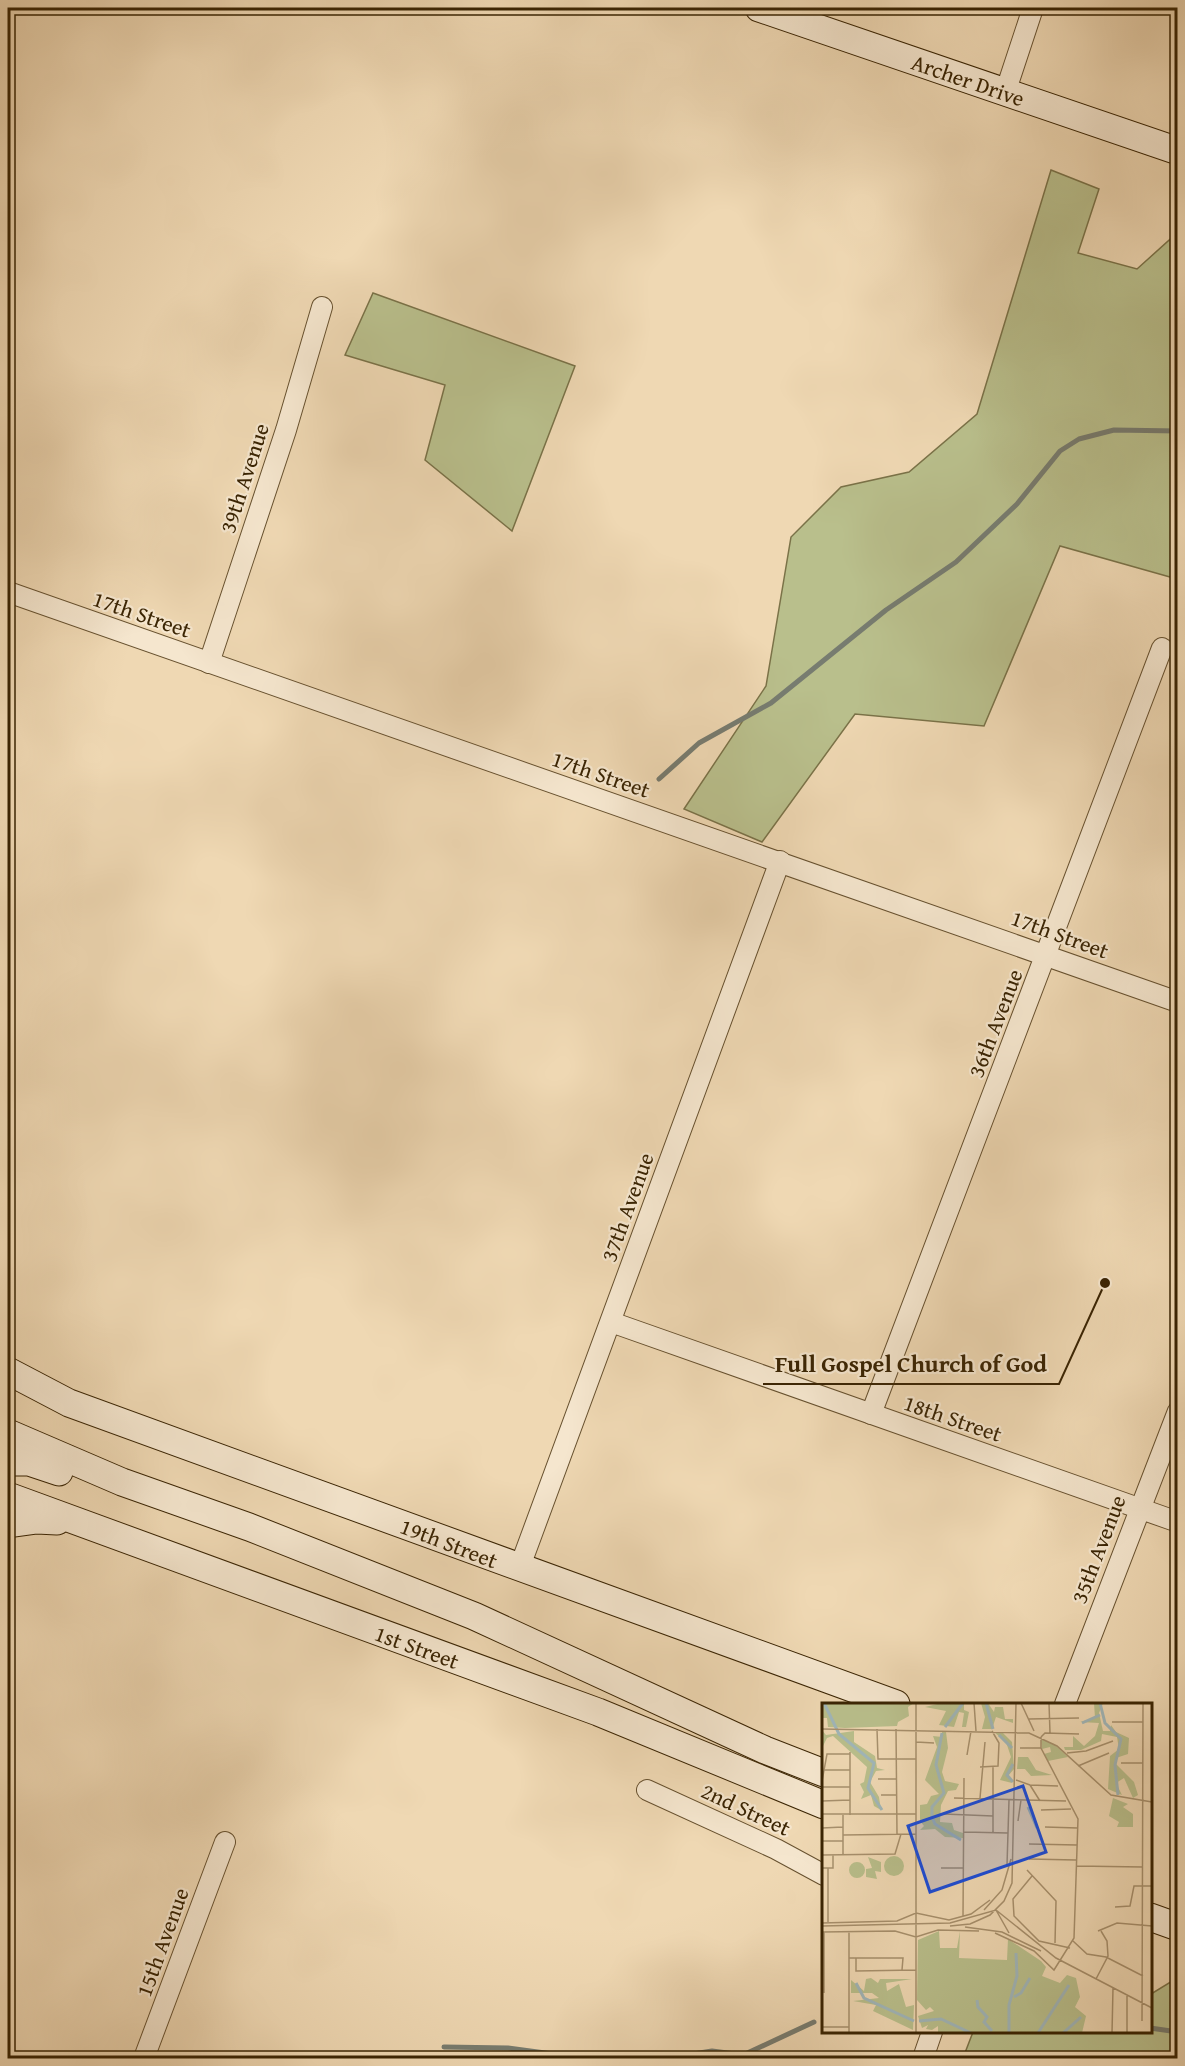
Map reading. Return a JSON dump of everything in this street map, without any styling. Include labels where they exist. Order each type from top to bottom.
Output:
[{"type":"main road","name":"Archer Drive","points":[[759,8],[1178,151]]},
{"type":"main road","name":"19th Street","points":[[8,1371],[69,1403],[519,1569],[893,1703]]},
{"type":"main road","points":[[8,1432],[122,1482],[342,1563],[474,1616],[765,1750],[822,1772]]},
{"type":"main road","points":[[8,1462],[28,1462],[178,1518],[342,1563]]},
{"type":"main road","name":"1st Street","points":[[8,1496],[598,1712],[822,1804]]},
{"type":"main road","points":[[8,1524],[37,1520],[77,1522]]},
{"type":"main road","points":[[1152,1918],[1178,1927]]},
{"type":"street","points":[[1005,93],[1033,8]]},
{"type":"street","name":"39th Avenue","points":[[209,663],[286,430],[322,307]]},
{"type":"street","name":"17th Street","points":[[8,592],[1047,954],[1178,1002]]},
{"type":"street","name":"36th Avenue","points":[[871,1414],[1162,648]]},
{"type":"street","name":"37th Avenue","points":[[519,1569],[780,861]]},
{"type":"street","name":"18th Street","points":[[611,1322],[1178,1522]]},
{"type":"street","name":"35th Avenue","points":[[1065,1703],[1178,1411]]},
{"type":"street","name":"2nd Street","points":[[647,1790],[766,1844],[822,1874]]},
{"type":"street","name":"15th Avenue","points":[[144,2058],[225,1842]]},
{"type":"street","points":[[923,2058],[931,2033]]},
{"type":"green space","points":[[1051,170],[1099,189],[1078,253],[1137,269],[1177,233],[1177,579],[1060,546],[984,726],[855,714],[762,842],[684,809],[766,686],[791,537],[841,487],[909,472],[977,414]]},
{"type":"green space","points":[[373,293],[575,366],[512,531],[425,460],[445,385],[345,355]]},
{"type":"green space","points":[[1177,1978],[1177,2058],[963,2058],[973,2033],[1152,2033],[1152,1993]]},
{"type":"waterway","points":[[659,779],[699,743],[771,703],[886,610],[956,562],[1017,504],[1060,451],[1079,439],[1114,430],[1178,431]]},
{"type":"waterway","points":[[668,2058],[712,2051],[743,2055],[814,2022]]},
{"type":"waterway","points":[[1152,2028],[1178,2032]]},
{"type":"waterway","points":[[444,2047],[508,2048],[582,2058]]},
{"type":"waterway","points":[[619,2058],[637,2058]]},
{"type":"place","name":"Full Gospel Church of God","points":[[1105,1283]]}]
